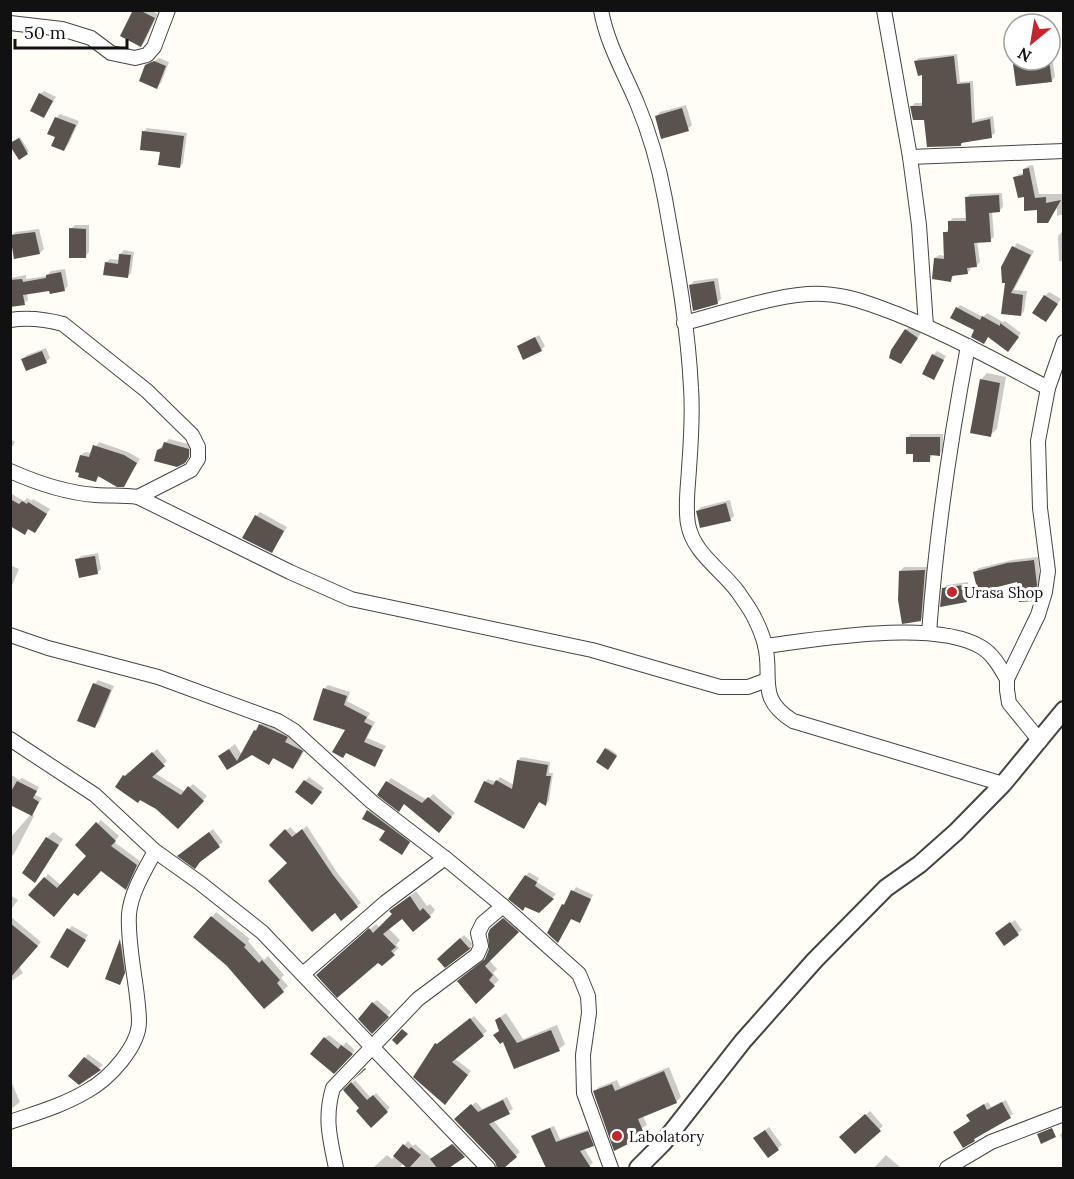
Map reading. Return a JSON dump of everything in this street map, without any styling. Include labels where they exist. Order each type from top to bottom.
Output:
[{"type":"street","points":[[10,24],[62,29],[91,38],[111,53],[135,58],[147,55],[154,47],[168,10]]},
{"type":"street","points":[[601,10],[605,32],[637,102],[653,145],[665,198],[684,323],[691,388],[692,435],[687,497],[688,525],[696,544],[711,564],[738,592],[756,620],[765,646],[767,680],[774,705],[780,713],[793,721],[1003,784]]},
{"type":"street","points":[[884,10],[910,157],[919,225],[926,326]]},
{"type":"street","points":[[910,157],[1064,151]]},
{"type":"street","points":[[684,323],[784,297],[822,294],[858,299],[926,326],[1048,388]]},
{"type":"street","points":[[10,320],[46,319],[63,324],[147,391],[192,435],[198,447],[198,459],[191,470],[138,497]]},
{"type":"street","points":[[1040,741],[1010,703],[1006,690],[1007,679],[1038,615],[1045,592],[1048,571],[1040,508],[1038,441],[1048,388],[1064,342]]},
{"type":"street","points":[[929,633],[935,559],[968,346]]},
{"type":"street","points":[[10,471],[41,484],[67,491],[138,497],[290,572],[351,599],[592,650],[720,687],[748,687],[767,680]]},
{"type":"street","points":[[765,646],[862,634],[929,633],[963,638],[983,648],[996,661],[1007,679]]},
{"type":"street","points":[[10,635],[48,648],[158,677],[278,721],[293,730],[372,801],[446,858],[503,906],[579,974],[588,996],[589,1013],[584,1055],[584,1093],[611,1168]]},
{"type":"street","points":[[638,1168],[663,1143],[743,1041],[815,960],[886,888],[920,864],[956,832],[1003,784],[1064,710]]},
{"type":"street","points":[[10,739],[95,795],[155,851],[262,932],[488,1168]]},
{"type":"street","points":[[10,1122],[88,1091],[106,1077],[130,1050],[137,1036],[140,1022],[129,933],[129,914],[137,886],[155,851]]},
{"type":"street","points":[[303,974],[386,902],[446,858]]},
{"type":"street","points":[[336,1168],[327,1124],[328,1105],[333,1088],[418,999],[477,955],[481,946],[478,933],[483,923],[503,906]]},
{"type":"street","points":[[947,1168],[991,1142],[1064,1114]]},
{"type":"building","points":[[133,10],[139,10],[155,18],[141,47],[120,36]]},
{"type":"building","points":[[954,56],[957,84],[970,83],[972,123],[990,119],[992,138],[961,143],[961,146],[927,147],[924,120],[913,120],[910,106],[922,106],[922,75],[918,76],[914,61]]},
{"type":"building","points":[[154,61],[166,66],[157,89],[139,81],[145,65]]},
{"type":"building","points":[[1014,72],[1051,72],[1052,82],[1016,86]]},
{"type":"building","points":[[39,93],[53,101],[44,118],[30,111]]},
{"type":"building","points":[[682,108],[689,131],[661,139],[655,116]]},
{"type":"building","points":[[55,117],[76,125],[64,151],[51,146],[55,137],[47,134]]},
{"type":"building","points":[[142,131],[184,136],[180,168],[158,165],[160,152],[140,150]]},
{"type":"building","points":[[19,138],[28,154],[19,160],[10,143]]},
{"type":"building","points":[[1029,168],[1035,198],[1046,197],[1046,203],[1061,200],[1048,223],[1037,223],[1037,210],[1024,211],[1024,197],[1018,198],[1013,177],[1023,175],[1023,169]]},
{"type":"building","points":[[999,195],[1000,212],[989,213],[991,242],[974,243],[977,267],[967,268],[968,274],[952,276],[951,282],[932,279],[934,258],[944,259],[943,232],[948,232],[948,221],[966,221],[965,197]]},
{"type":"building","points":[[69,228],[86,229],[86,258],[69,258]]},
{"type":"building","points":[[35,232],[40,254],[14,259],[10,235]]},
{"type":"building","points":[[1012,246],[1031,255],[1011,293],[1023,295],[1021,316],[1001,314],[1005,283],[1002,283],[1001,267]]},
{"type":"building","points":[[119,254],[131,255],[128,278],[103,275],[105,262],[118,264]]},
{"type":"building","points":[[61,272],[65,291],[23,295],[25,305],[10,307],[10,280],[22,279],[23,282],[46,278],[46,275]]},
{"type":"building","points":[[714,281],[718,304],[693,311],[689,285]]},
{"type":"building","points":[[1044,295],[1058,304],[1046,322],[1032,313]]},
{"type":"building","points":[[956,307],[980,320],[982,316],[1000,326],[1000,323],[1019,337],[1008,352],[988,337],[984,344],[971,337],[974,330],[950,318]]},
{"type":"building","points":[[905,329],[918,338],[901,364],[889,358],[891,350]]},
{"type":"building","points":[[535,337],[542,351],[523,360],[517,346]]},
{"type":"building","points":[[42,351],[47,363],[26,371],[21,359]]},
{"type":"building","points":[[932,354],[944,360],[934,380],[922,374]]},
{"type":"building","points":[[980,379],[1000,383],[991,437],[970,433]]},
{"type":"building","points":[[906,437],[940,437],[940,456],[930,455],[930,462],[913,462],[913,454],[906,454]]},
{"type":"building","points":[[164,442],[189,449],[189,457],[185,463],[177,467],[154,461],[157,450],[162,448]]},
{"type":"building","points":[[93,445],[124,455],[137,463],[124,487],[117,487],[98,476],[96,482],[78,477],[79,473],[75,472],[80,455],[89,457]]},
{"type":"building","points":[[10,499],[19,504],[22,501],[27,504],[28,502],[47,514],[35,533],[28,529],[25,535],[10,526]]},
{"type":"building","points":[[726,503],[731,521],[700,528],[696,511]]},
{"type":"building","points":[[255,515],[284,531],[272,553],[242,538]]},
{"type":"building","points":[[95,556],[98,574],[79,578],[75,559]]},
{"type":"building","points":[[1034,560],[1037,585],[1033,601],[1019,602],[1017,582],[978,592],[973,572],[1007,563]]},
{"type":"building","points":[[925,570],[921,621],[902,624],[898,600],[899,571]]},
{"type":"building","points":[[964,585],[967,602],[940,607],[942,588]]},
{"type":"building","points":[[93,683],[111,690],[95,728],[77,721]]},
{"type":"building","points":[[323,688],[347,696],[344,705],[367,717],[364,722],[372,726],[364,742],[383,750],[375,767],[346,753],[343,758],[332,752],[345,730],[313,720]]},
{"type":"building","points":[[259,724],[288,737],[285,742],[303,751],[293,769],[273,758],[269,765],[252,755],[227,770],[218,756],[229,749],[237,761]]},
{"type":"building","points":[[605,748],[617,756],[608,770],[596,762]]},
{"type":"building","points":[[152,752],[165,766],[152,777],[181,795],[188,786],[204,801],[178,829],[156,809],[140,800],[138,803],[115,787],[123,775],[125,776]]},
{"type":"building","points":[[517,760],[548,765],[546,776],[551,776],[546,806],[539,802],[524,829],[474,802],[484,781],[493,785],[496,780],[512,789]]},
{"type":"building","points":[[304,780],[322,792],[312,805],[295,792]]},
{"type":"building","points":[[17,781],[37,791],[33,798],[39,802],[32,816],[10,805],[10,793]]},
{"type":"building","points":[[386,781],[422,803],[428,797],[452,817],[439,833],[404,804],[399,812],[377,795]]},
{"type":"building","points":[[367,810],[410,842],[402,855],[379,840],[385,831],[362,819]]},
{"type":"building","points":[[96,822],[116,841],[111,846],[137,865],[126,890],[101,871],[78,896],[74,893],[54,917],[28,895],[44,877],[57,888],[86,856],[75,845]]},
{"type":"building","points":[[285,829],[292,837],[302,829],[358,907],[341,921],[335,913],[312,932],[268,881],[287,863],[269,845]]},
{"type":"building","points":[[209,832],[220,847],[200,862],[195,869],[177,856]]},
{"type":"building","points":[[46,837],[59,845],[35,883],[22,873]]},
{"type":"building","points":[[525,875],[537,882],[535,886],[554,899],[539,913],[525,907],[523,911],[508,899]]},
{"type":"building","points":[[571,890],[591,899],[580,923],[571,919],[558,943],[547,933]]},
{"type":"building","points":[[410,896],[420,911],[423,908],[431,917],[413,932],[402,919],[383,934],[396,947],[391,951],[395,955],[382,966],[378,963],[337,998],[316,975],[369,928],[373,933],[392,914],[389,911]]},
{"type":"building","points":[[211,916],[246,945],[244,947],[259,963],[262,960],[280,980],[277,983],[284,992],[264,1009],[227,966],[193,937]]},
{"type":"building","points":[[503,918],[519,932],[485,966],[493,975],[489,980],[495,986],[476,1004],[457,981],[485,959],[489,949],[490,929]]},
{"type":"building","points":[[1010,922],[1019,935],[1004,946],[995,933]]},
{"type":"building","points":[[10,923],[38,946],[10,978]]},
{"type":"building","points":[[67,928],[86,940],[68,968],[50,957]]},
{"type":"building","points":[[460,938],[469,948],[471,947],[470,949],[445,968],[437,959]]},
{"type":"building","points":[[120,939],[125,973],[120,985],[105,979]]},
{"type":"building","points":[[372,1002],[389,1017],[372,1034],[358,1019]]},
{"type":"building","points":[[500,1017],[517,1043],[551,1030],[560,1051],[514,1069],[503,1042],[500,1044],[493,1035],[499,1031],[495,1020]]},
{"type":"building","points":[[470,1018],[484,1036],[452,1062],[468,1075],[445,1105],[413,1077],[435,1043],[437,1044]]},
{"type":"building","points":[[402,1029],[408,1034],[397,1045],[392,1040]]},
{"type":"building","points":[[324,1037],[338,1049],[341,1045],[353,1054],[334,1074],[310,1054]]},
{"type":"building","points":[[84,1057],[101,1070],[79,1085],[68,1076]]},
{"type":"building","points":[[664,1071],[677,1103],[638,1119],[643,1131],[629,1137],[632,1142],[614,1151],[593,1091],[612,1084],[615,1091]]},
{"type":"building","points":[[351,1082],[367,1100],[373,1095],[388,1112],[371,1128],[356,1111],[359,1108],[343,1090]]},
{"type":"building","points":[[503,1100],[510,1114],[489,1124],[517,1157],[504,1168],[497,1168],[495,1162],[454,1119],[471,1104],[478,1112]]},
{"type":"building","points":[[1002,1102],[1011,1118],[974,1139],[975,1141],[963,1148],[953,1132],[970,1121],[966,1115],[984,1104],[987,1110]]},
{"type":"building","points":[[865,1114],[881,1131],[855,1154],[839,1137]]},
{"type":"building","points":[[550,1128],[556,1142],[588,1131],[594,1146],[580,1151],[591,1168],[546,1168],[531,1136]]},
{"type":"building","points":[[1052,1128],[1056,1137],[1041,1144],[1037,1134]]},
{"type":"building","points":[[765,1130],[779,1150],[768,1158],[753,1138]]},
{"type":"building","points":[[403,1144],[421,1155],[409,1168],[393,1156]]},
{"type":"building","points":[[452,1144],[465,1157],[449,1168],[437,1168],[430,1159]]},
{"type":"place","name":"Urasa Shop","points":[[952,592]]},
{"type":"place","name":"Labolatory","points":[[617,1136]]}]
